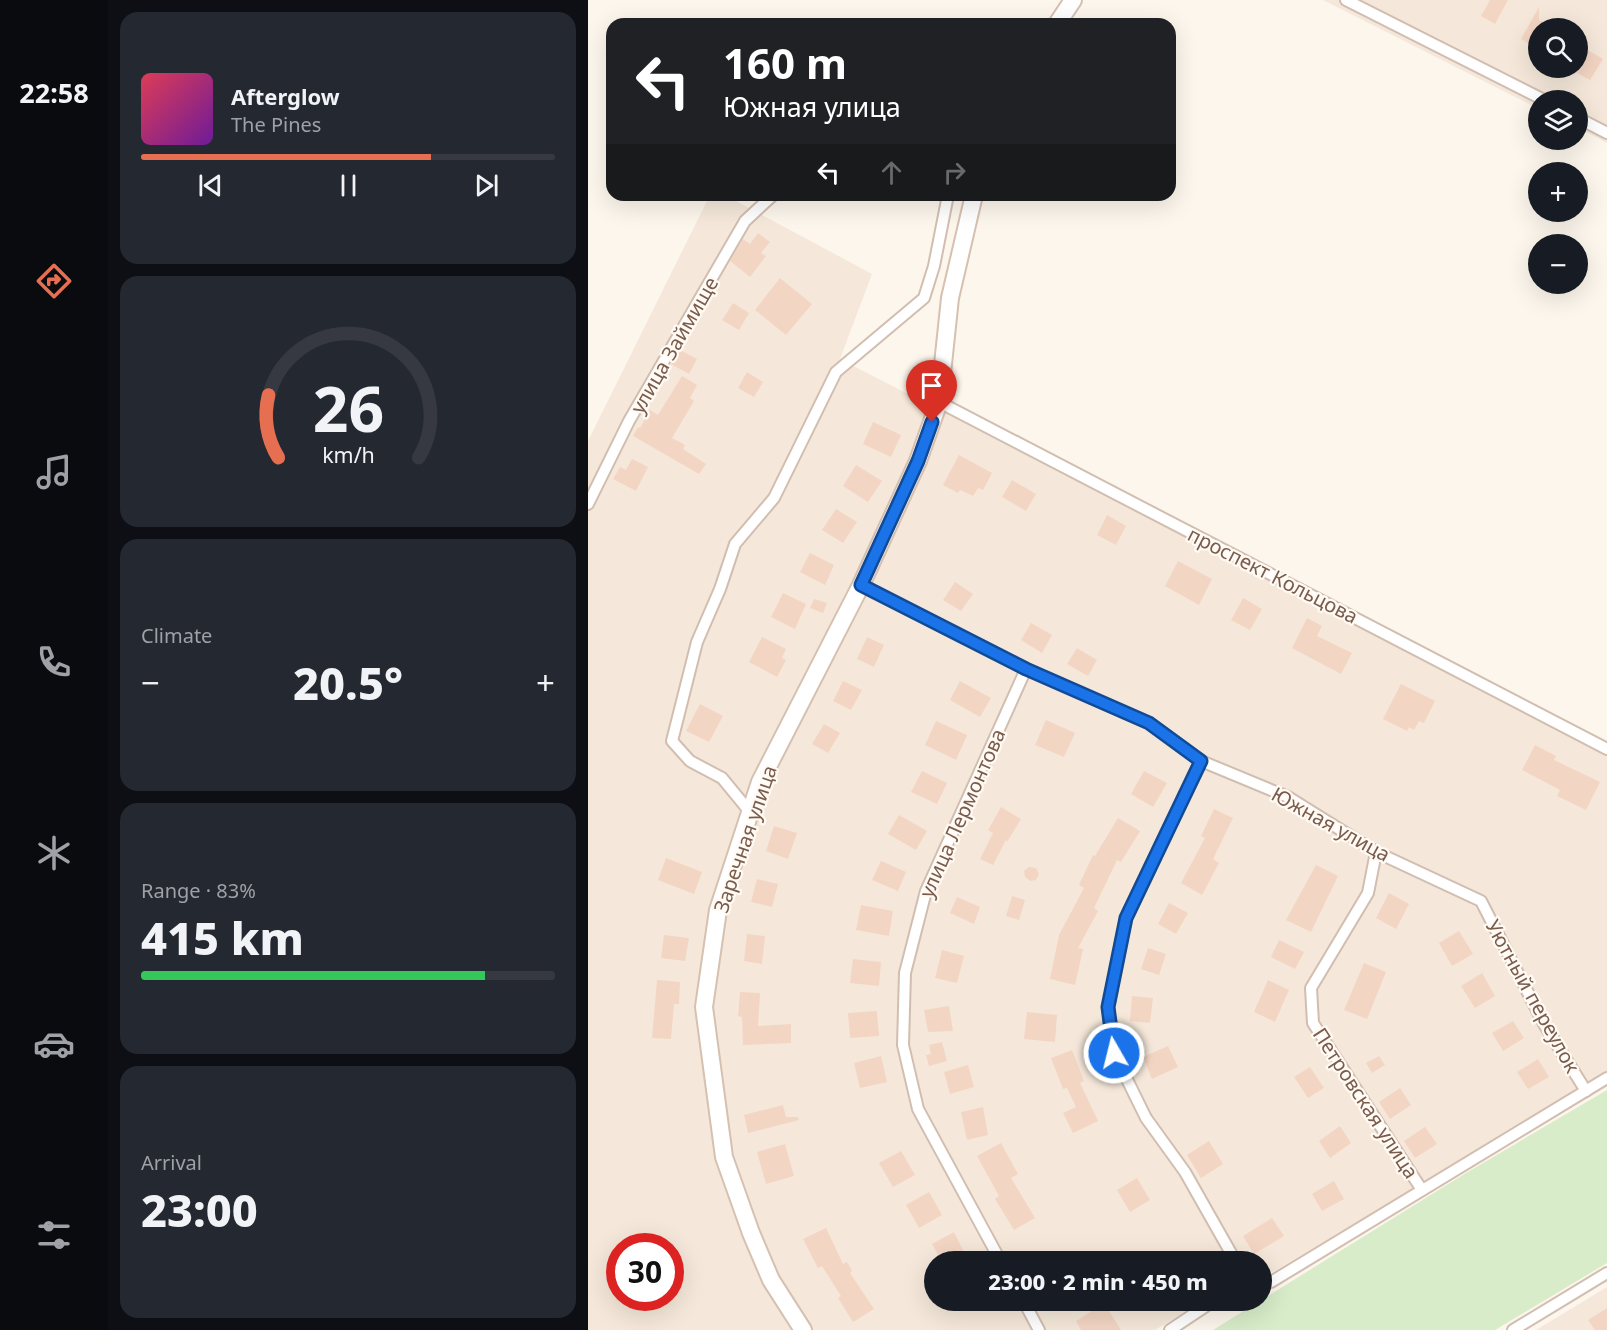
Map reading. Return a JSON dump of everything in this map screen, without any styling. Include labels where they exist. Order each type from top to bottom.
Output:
[{"type":"street","points":[[1061,18],[1072,0]]},
{"type":"street","points":[[1346,0],[1528,92]]},
{"type":"street","points":[[1588,123],[1607,133]]},
{"type":"street","name":"улица Займище","points":[[588,504],[629,421],[745,221],[767,201]]},
{"type":"street","points":[[750,812],[722,778],[690,761],[672,741],[697,642],[720,589],[735,544],[774,498],[836,372],[924,298],[934,266],[947,201]]},
{"type":"street","name":"Заречная улица","points":[[803,1330],[771,1280],[751,1233],[724,1157],[704,1007],[718,910],[760,782],[861,585],[918,461],[939,402],[950,298],[973,201]]},
{"type":"street","name":"проспект Кольцова","points":[[939,402],[1607,749]]},
{"type":"street","name":"Южная улица","points":[[861,585],[1026,669],[1149,723],[1201,761],[1288,796],[1376,852],[1481,901]]},
{"type":"street","name":"улица Лермонтова","points":[[995,1251],[918,1109],[903,1045],[905,973],[926,891],[1026,669]]},
{"type":"street","points":[[1201,761],[1126,918],[1108,1007],[1114,1053],[1146,1118],[1185,1172],[1230,1251]]},
{"type":"street","name":"Петровская улица","points":[[1376,852],[1368,893],[1311,988],[1313,1023],[1422,1190]]},
{"type":"street","name":"Уютный переулок","points":[[1481,901],[1544,1024],[1586,1091]]},
{"type":"street","points":[[1272,1281],[1607,1078]]},
{"type":"street","points":[[1513,1330],[1607,1273]]},
{"type":"street","points":[[1029,1311],[1040,1330]]},
{"type":"street","points":[[1170,1330],[1198,1311]]},
{"type":"shaded area","points":[[1323,0],[1607,0],[1607,143],[1588,133],[1588,90],[1528,90],[1528,103]]},
{"type":"shaded area","points":[[707,201],[736,201],[872,274],[840,359],[1607,754],[1607,1073],[1272,1272],[1272,1251],[924,1251],[924,1311],[1186,1311],[1155,1330],[588,1330],[588,441]]},
{"type":"shaded area","points":[[1607,1287],[1607,1330],[1536,1330]]},
{"type":"green space","points":[[1607,1090],[1607,1263],[1495,1330],[1213,1330],[1244,1311],[1272,1311],[1272,1293],[1466,1173]]},
{"type":"building","points":[[1490,0],[1508,0],[1495,24],[1481,16]]},
{"type":"building","points":[[1539,7],[1539,18],[1533,18]]},
{"type":"building","points":[[1528,27],[1528,43],[1521,39]]},
{"type":"building","points":[[1588,50],[1603,59],[1590,80],[1586,78]]},
{"type":"building","points":[[758,233],[770,242],[761,253],[766,256],[750,277],[730,261],[743,239],[750,244]]},
{"type":"building","points":[[780,278],[812,304],[786,335],[755,310]]},
{"type":"building","points":[[733,303],[749,313],[739,330],[722,320]]},
{"type":"building","points":[[680,350],[697,359],[689,374],[671,364]]},
{"type":"building","points":[[747,372],[763,382],[754,397],[738,388]]},
{"type":"building","points":[[682,376],[697,385],[690,398],[694,401],[672,438],[685,445],[683,449],[706,464],[699,474],[633,436],[650,410],[658,415]]},
{"type":"building","points":[[873,422],[901,435],[891,457],[863,444]]},
{"type":"building","points":[[959,455],[992,473],[983,490],[978,488],[973,496],[960,490],[958,493],[943,485]]},
{"type":"building","points":[[632,459],[648,467],[636,491],[613,479],[620,467],[626,470]]},
{"type":"building","points":[[856,465],[882,481],[868,502],[843,486]]},
{"type":"building","points":[[1012,480],[1036,494],[1026,511],[1002,497]]},
{"type":"building","points":[[836,509],[857,522],[843,543],[822,530]]},
{"type":"building","points":[[1107,515],[1126,526],[1116,545],[1097,535]]},
{"type":"building","points":[[810,553],[834,565],[825,585],[800,572]]},
{"type":"building","points":[[1178,561],[1212,579],[1199,605],[1165,586]]},
{"type":"building","points":[[955,582],[973,594],[961,611],[943,600]]},
{"type":"building","points":[[783,593],[806,604],[795,629],[771,617]]},
{"type":"building","points":[[1243,598],[1262,609],[1250,630],[1231,620]]},
{"type":"building","points":[[814,599],[827,603],[823,613],[810,608]]},
{"type":"building","points":[[1307,618],[1322,626],[1317,636],[1352,653],[1341,674],[1292,648]]},
{"type":"building","points":[[1031,623],[1052,635],[1042,653],[1021,640]]},
{"type":"building","points":[[762,637],[786,649],[782,658],[786,660],[777,677],[749,662]]},
{"type":"building","points":[[867,637],[884,645],[874,667],[857,659]]},
{"type":"building","points":[[1077,648],[1097,660],[1088,676],[1067,664]]},
{"type":"building","points":[[843,681],[862,690],[851,710],[833,701]]},
{"type":"building","points":[[960,681],[991,698],[980,717],[950,700]]},
{"type":"building","points":[[1401,684],[1435,701],[1424,723],[1419,721],[1414,730],[1409,727],[1407,731],[1383,719]]},
{"type":"building","points":[[700,704],[723,716],[709,742],[686,731]]},
{"type":"building","points":[[1046,720],[1075,733],[1064,757],[1035,745]]},
{"type":"building","points":[[936,721],[967,735],[956,760],[925,745]]},
{"type":"building","points":[[824,724],[840,733],[828,753],[812,744]]},
{"type":"building","points":[[1535,745],[1556,756],[1554,760],[1600,782],[1586,810],[1557,796],[1560,790],[1522,770]]},
{"type":"building","points":[[922,771],[947,783],[937,804],[911,792]]},
{"type":"building","points":[[1144,771],[1167,783],[1153,807],[1131,794]]},
{"type":"building","points":[[1001,807],[1021,819],[1007,842],[1006,840],[993,865],[980,859],[993,833],[988,830]]},
{"type":"building","points":[[1214,809],[1233,818],[1213,859],[1219,863],[1202,895],[1181,883],[1205,838],[1201,836]]},
{"type":"building","points":[[899,815],[927,831],[916,850],[888,834]]},
{"type":"building","points":[[1118,818],[1140,831],[1121,862],[1117,860],[1094,908],[1098,911],[1078,948],[1083,949],[1075,985],[1050,979],[1059,935],[1084,888],[1079,885],[1093,855],[1095,856]]},
{"type":"building","points":[[774,826],[797,833],[788,859],[766,851]]},
{"type":"building","points":[[666,858],[702,872],[694,894],[658,880]]},
{"type":"building","points":[[881,861],[906,872],[898,891],[872,880]]},
{"type":"building","points":[[1316,865],[1338,876],[1311,932],[1286,920]]},
{"type":"building","points":[[1029,867],[1036,868],[1039,874],[1036,880],[1030,881],[1025,877],[1024,871]]},
{"type":"building","points":[[757,879],[778,884],[772,907],[751,902]]},
{"type":"building","points":[[1389,893],[1409,904],[1396,929],[1376,918]]},
{"type":"building","points":[[1012,896],[1025,900],[1019,920],[1006,916]]},
{"type":"building","points":[[957,897],[980,907],[974,924],[950,913]]},
{"type":"building","points":[[1169,903],[1188,913],[1176,934],[1158,924]]},
{"type":"building","points":[[861,905],[893,911],[889,936],[856,930]]},
{"type":"building","points":[[1459,931],[1473,954],[1452,966],[1439,943]]},
{"type":"building","points":[[747,934],[765,936],[762,964],[744,961]]},
{"type":"building","points":[[664,935],[689,938],[685,961],[661,958]]},
{"type":"building","points":[[1279,940],[1304,952],[1295,969],[1271,957]]},
{"type":"building","points":[[1148,948],[1166,954],[1159,975],[1141,969]]},
{"type":"building","points":[[942,950],[964,956],[957,983],[935,978]]},
{"type":"building","points":[[853,959],[881,962],[879,986],[850,983]]},
{"type":"building","points":[[1364,963],[1386,972],[1367,1019],[1344,1010]]},
{"type":"building","points":[[1482,973],[1495,996],[1475,1008],[1461,986]]},
{"type":"building","points":[[657,980],[680,982],[679,1004],[674,1004],[671,1039],[652,1038]]},
{"type":"building","points":[[1268,980],[1289,990],[1275,1022],[1254,1012]]},
{"type":"building","points":[[740,992],[760,993],[758,1026],[791,1024],[791,1043],[743,1045],[742,1017],[738,1016]]},
{"type":"building","points":[[1132,996],[1153,998],[1150,1023],[1130,1021]]},
{"type":"building","points":[[949,1006],[953,1031],[928,1032],[924,1010]]},
{"type":"building","points":[[877,1011],[879,1036],[850,1038],[848,1013]]},
{"type":"building","points":[[1027,1012],[1057,1015],[1055,1042],[1024,1039]]},
{"type":"building","points":[[1513,1021],[1524,1038],[1503,1051],[1492,1033]]},
{"type":"building","points":[[942,1042],[947,1061],[929,1066],[926,1055],[931,1054],[929,1045]]},
{"type":"building","points":[[1168,1046],[1178,1067],[1152,1079],[1143,1057]]},
{"type":"building","points":[[1072,1050],[1084,1081],[1080,1083],[1098,1121],[1073,1133],[1063,1113],[1076,1107],[1067,1088],[1063,1089],[1051,1058]]},
{"type":"building","points":[[881,1056],[887,1082],[860,1088],[854,1063]]},
{"type":"building","points":[[1379,1056],[1385,1065],[1372,1073],[1366,1063]]},
{"type":"building","points":[[1538,1059],[1549,1077],[1528,1089],[1517,1072]]},
{"type":"building","points":[[968,1065],[974,1087],[950,1094],[944,1072]]},
{"type":"building","points":[[1310,1067],[1324,1088],[1308,1098],[1294,1077]]},
{"type":"building","points":[[1400,1088],[1411,1105],[1390,1119],[1379,1102]]},
{"type":"building","points":[[783,1105],[786,1117],[798,1117],[799,1120],[748,1133],[744,1115]]},
{"type":"building","points":[[983,1107],[988,1135],[967,1140],[961,1112]]},
{"type":"building","points":[[1340,1126],[1351,1143],[1330,1158],[1319,1141]]},
{"type":"building","points":[[1425,1127],[1437,1144],[1415,1158],[1404,1141]]},
{"type":"building","points":[[1209,1141],[1223,1164],[1201,1178],[1187,1155]]},
{"type":"building","points":[[1001,1143],[1018,1174],[1011,1178],[1035,1218],[1014,1230],[995,1199],[999,1196],[977,1156]]},
{"type":"building","points":[[785,1144],[794,1176],[766,1184],[757,1152]]},
{"type":"building","points":[[901,1151],[915,1175],[893,1187],[879,1163]]},
{"type":"building","points":[[1137,1178],[1150,1200],[1130,1212],[1117,1190]]},
{"type":"building","points":[[1334,1181],[1344,1199],[1322,1211],[1312,1194]]},
{"type":"building","points":[[929,1192],[942,1215],[919,1228],[906,1205]]},
{"type":"building","points":[[1272,1218],[1284,1236],[1259,1251],[1252,1251],[1243,1236]]},
{"type":"building","points":[[826,1228],[843,1264],[847,1262],[852,1271],[850,1273],[874,1309],[853,1322],[838,1298],[841,1296],[822,1266],[818,1268],[803,1239]]},
{"type":"building","points":[[954,1232],[964,1251],[936,1251],[932,1244]]},
{"type":"building","points":[[1607,1308],[1607,1330],[1595,1330],[1588,1320]]},
{"type":"building","points":[[1092,1311],[1109,1311],[1121,1330],[1081,1330],[1076,1321]]},
{"type":"route","points":[[932,422],[918,461],[861,585],[1026,669],[1149,723],[1201,761],[1126,918],[1108,1007],[1114,1053]]}]
